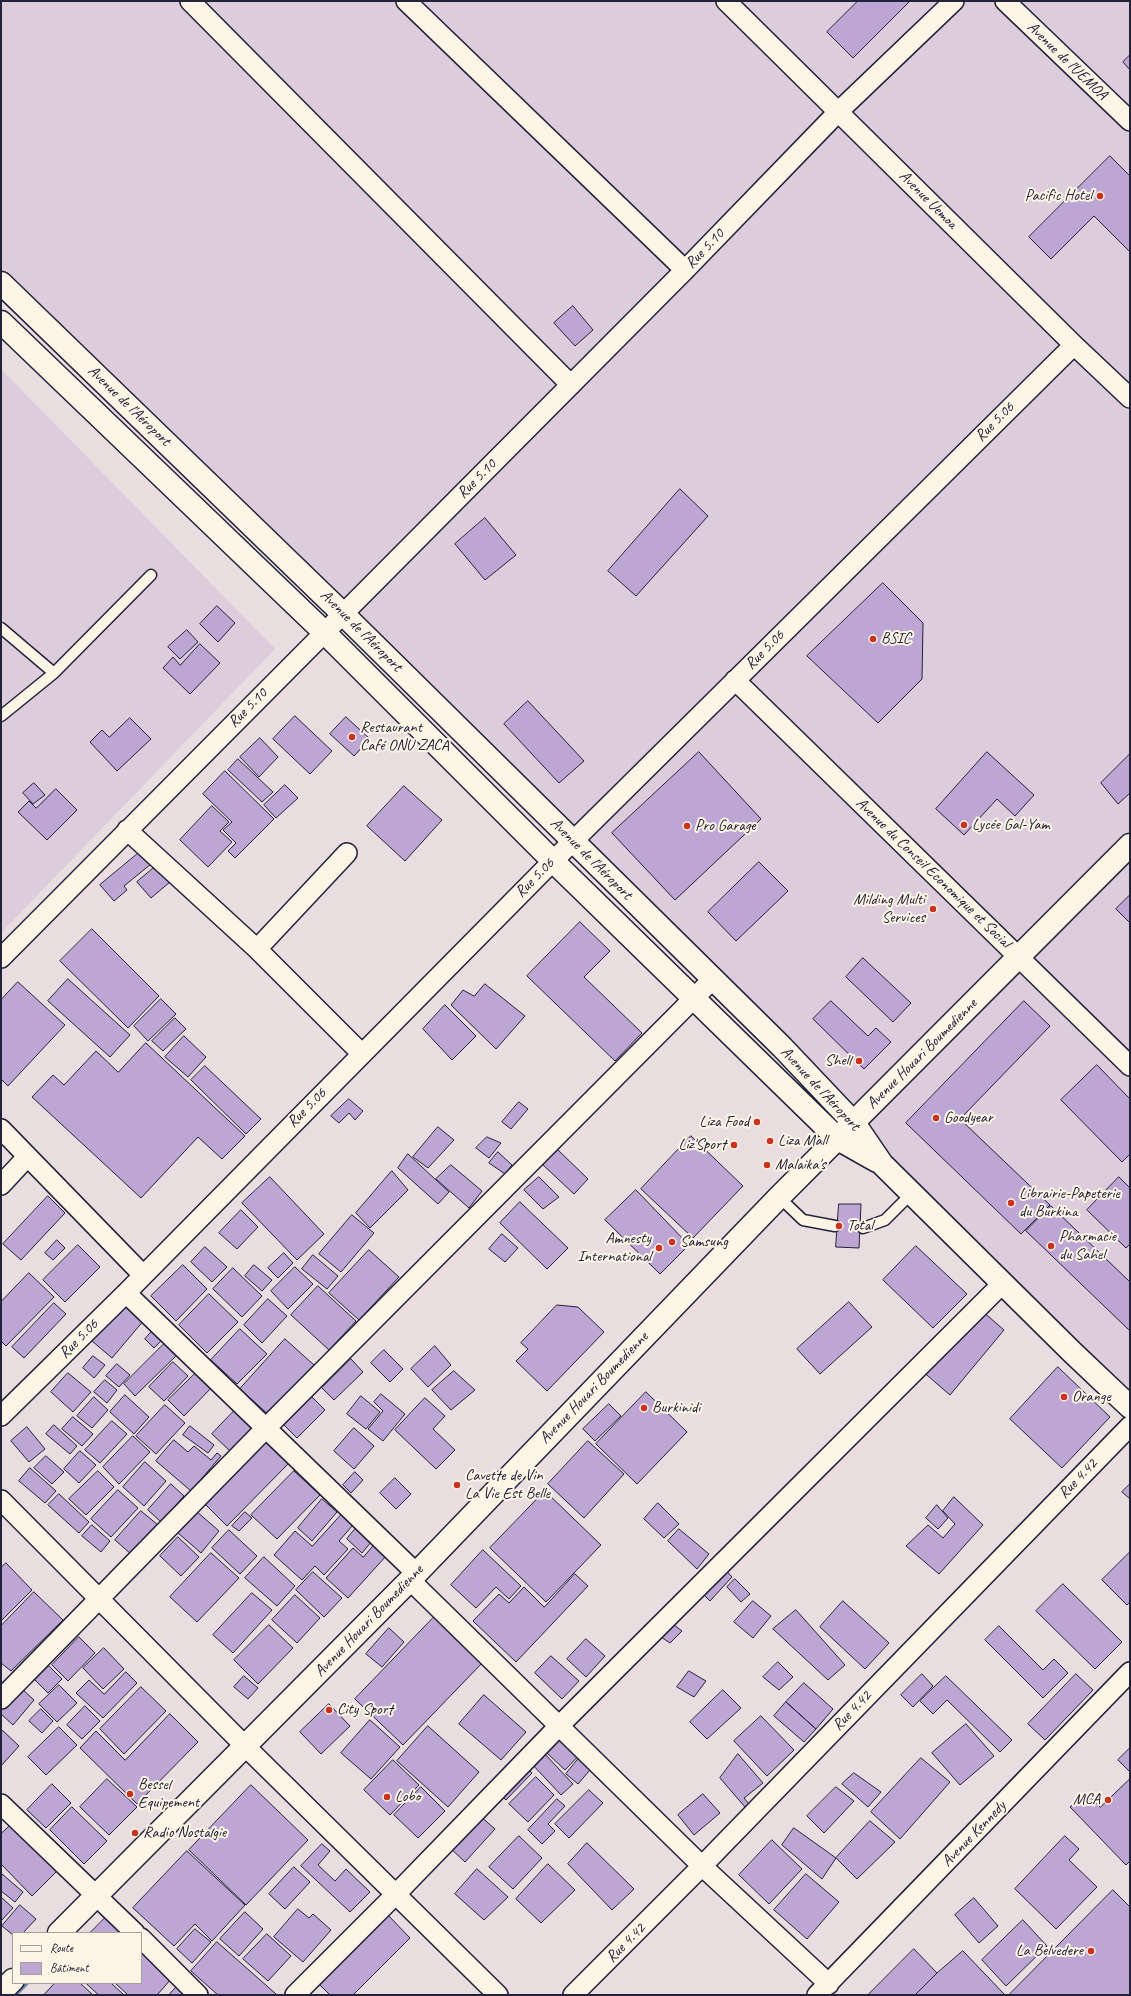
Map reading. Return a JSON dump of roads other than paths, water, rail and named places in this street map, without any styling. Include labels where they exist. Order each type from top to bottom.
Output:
[{"type":"main road","name":"Avenue de l'Aéroport","points":[[1,283],[342,612],[713,980],[854,1122],[882,1164]]},
{"type":"main road","name":"Avenue de l'Aéroport","points":[[1,322],[324,632],[553,861],[838,1139],[882,1164]]},
{"type":"main road","name":"Avenue Houari Boumedienne","points":[[61,1932],[413,1576],[779,1197],[1130,845]]},
{"type":"main road","points":[[882,1164],[1004,1283],[1072,1352],[1130,1407]]},
{"type":"main road","points":[[1,1992],[12,1981]]},
{"type":"street","points":[[190,1],[571,385]]},
{"type":"street","points":[[406,1],[685,270]]},
{"type":"street","name":"Avenue Uemoa","points":[[726,1],[839,111],[1074,345],[1130,398]]},
{"type":"street","name":"Rue 5.10","points":[[1,958],[324,632],[342,612],[685,270],[839,111],[954,1]]},
{"type":"street","name":"Avenue de l'UEMOA","points":[[1005,1],[1130,121]]},
{"type":"street","name":"Rue 5.06","points":[[1,1416],[143,1275],[361,1052],[1074,345]]},
{"type":"street","name":"Avenue du Conseil Economique et Social","points":[[735,680],[1130,1066]]},
{"type":"street","points":[[127,830],[257,949],[361,1052]]},
{"type":"street","points":[[257,949],[347,854]]},
{"type":"street","points":[[1,1698],[266,1428],[693,998],[713,980]]},
{"type":"street","points":[[1,1129],[143,1275]]},
{"type":"street","points":[[1,1185],[27,1157]]},
{"type":"street","points":[[295,1995],[396,1894],[560,1725],[1004,1283]]},
{"type":"street","points":[[126,1292],[266,1428],[823,1989]]},
{"type":"street","name":"Rue 4.42","points":[[573,1995],[702,1866],[1130,1426]]},
{"type":"street","points":[[1,1500],[100,1598],[245,1746],[498,1995]]},
{"type":"street","name":"Avenue Kennedy","points":[[823,1989],[1130,1672]]},
{"type":"street","points":[[1,1804],[135,1932]]},
{"type":"street","points":[[142,1939],[198,1995]]},
{"type":"lane","points":[[1,716],[54,673],[151,575]]},
{"type":"lane","points":[[1,628],[54,673]]},
{"type":"lane","points":[[862,1228],[885,1220],[912,1193]]},
{"type":"lane","points":[[779,1197],[803,1220],[835,1226]]},
{"type":"waterway","points":[[15,1993],[24,1984]]},
{"type":"place","name":"Pacific Hotel","points":[[1100,196]]},
{"type":"place","name":"BSIC","points":[[873,639]]},
{"type":"place","name":"Restaurant Café ONU ZACA","points":[[352,737]]},
{"type":"place","name":"Lycée Gal-Yam","points":[[964,825]]},
{"type":"place","name":"Pro Garage","points":[[687,826]]},
{"type":"place","name":"Milding Multi Services","points":[[933,909]]},
{"type":"place","name":"Shell","points":[[859,1061]]},
{"type":"place","name":"Goodyear","points":[[936,1118]]},
{"type":"place","name":"Liza Food","points":[[757,1122]]},
{"type":"place","name":"Liza Mall","points":[[770,1141]]},
{"type":"place","name":"Liz'Sport","points":[[734,1145]]},
{"type":"place","name":"Malaika's","points":[[767,1165]]},
{"type":"place","name":"Librairie-Papeterie du Burkina","points":[[1011,1203]]},
{"type":"place","name":"Total","points":[[839,1226]]},
{"type":"place","name":"Samsung","points":[[672,1242]]},
{"type":"place","name":"Pharmacie du Sahel","points":[[1051,1246]]},
{"type":"place","name":"Amnesty International","points":[[659,1248]]},
{"type":"place","name":"Orange","points":[[1064,1397]]},
{"type":"place","name":"Burkinidi","points":[[644,1408]]},
{"type":"place","name":"Cavette de Vin La Vie Est Belle","points":[[457,1485]]},
{"type":"place","name":"City Sport","points":[[329,1710]]},
{"type":"place","name":"Bessel Equipement","points":[[130,1794]]},
{"type":"place","name":"Lobo","points":[[387,1797]]},
{"type":"place","name":"MCA","points":[[1108,1800]]},
{"type":"place","name":"Radio Nostalgie","points":[[135,1833]]},
{"type":"place","name":"La Belvedere","points":[[1091,1951]]}]
